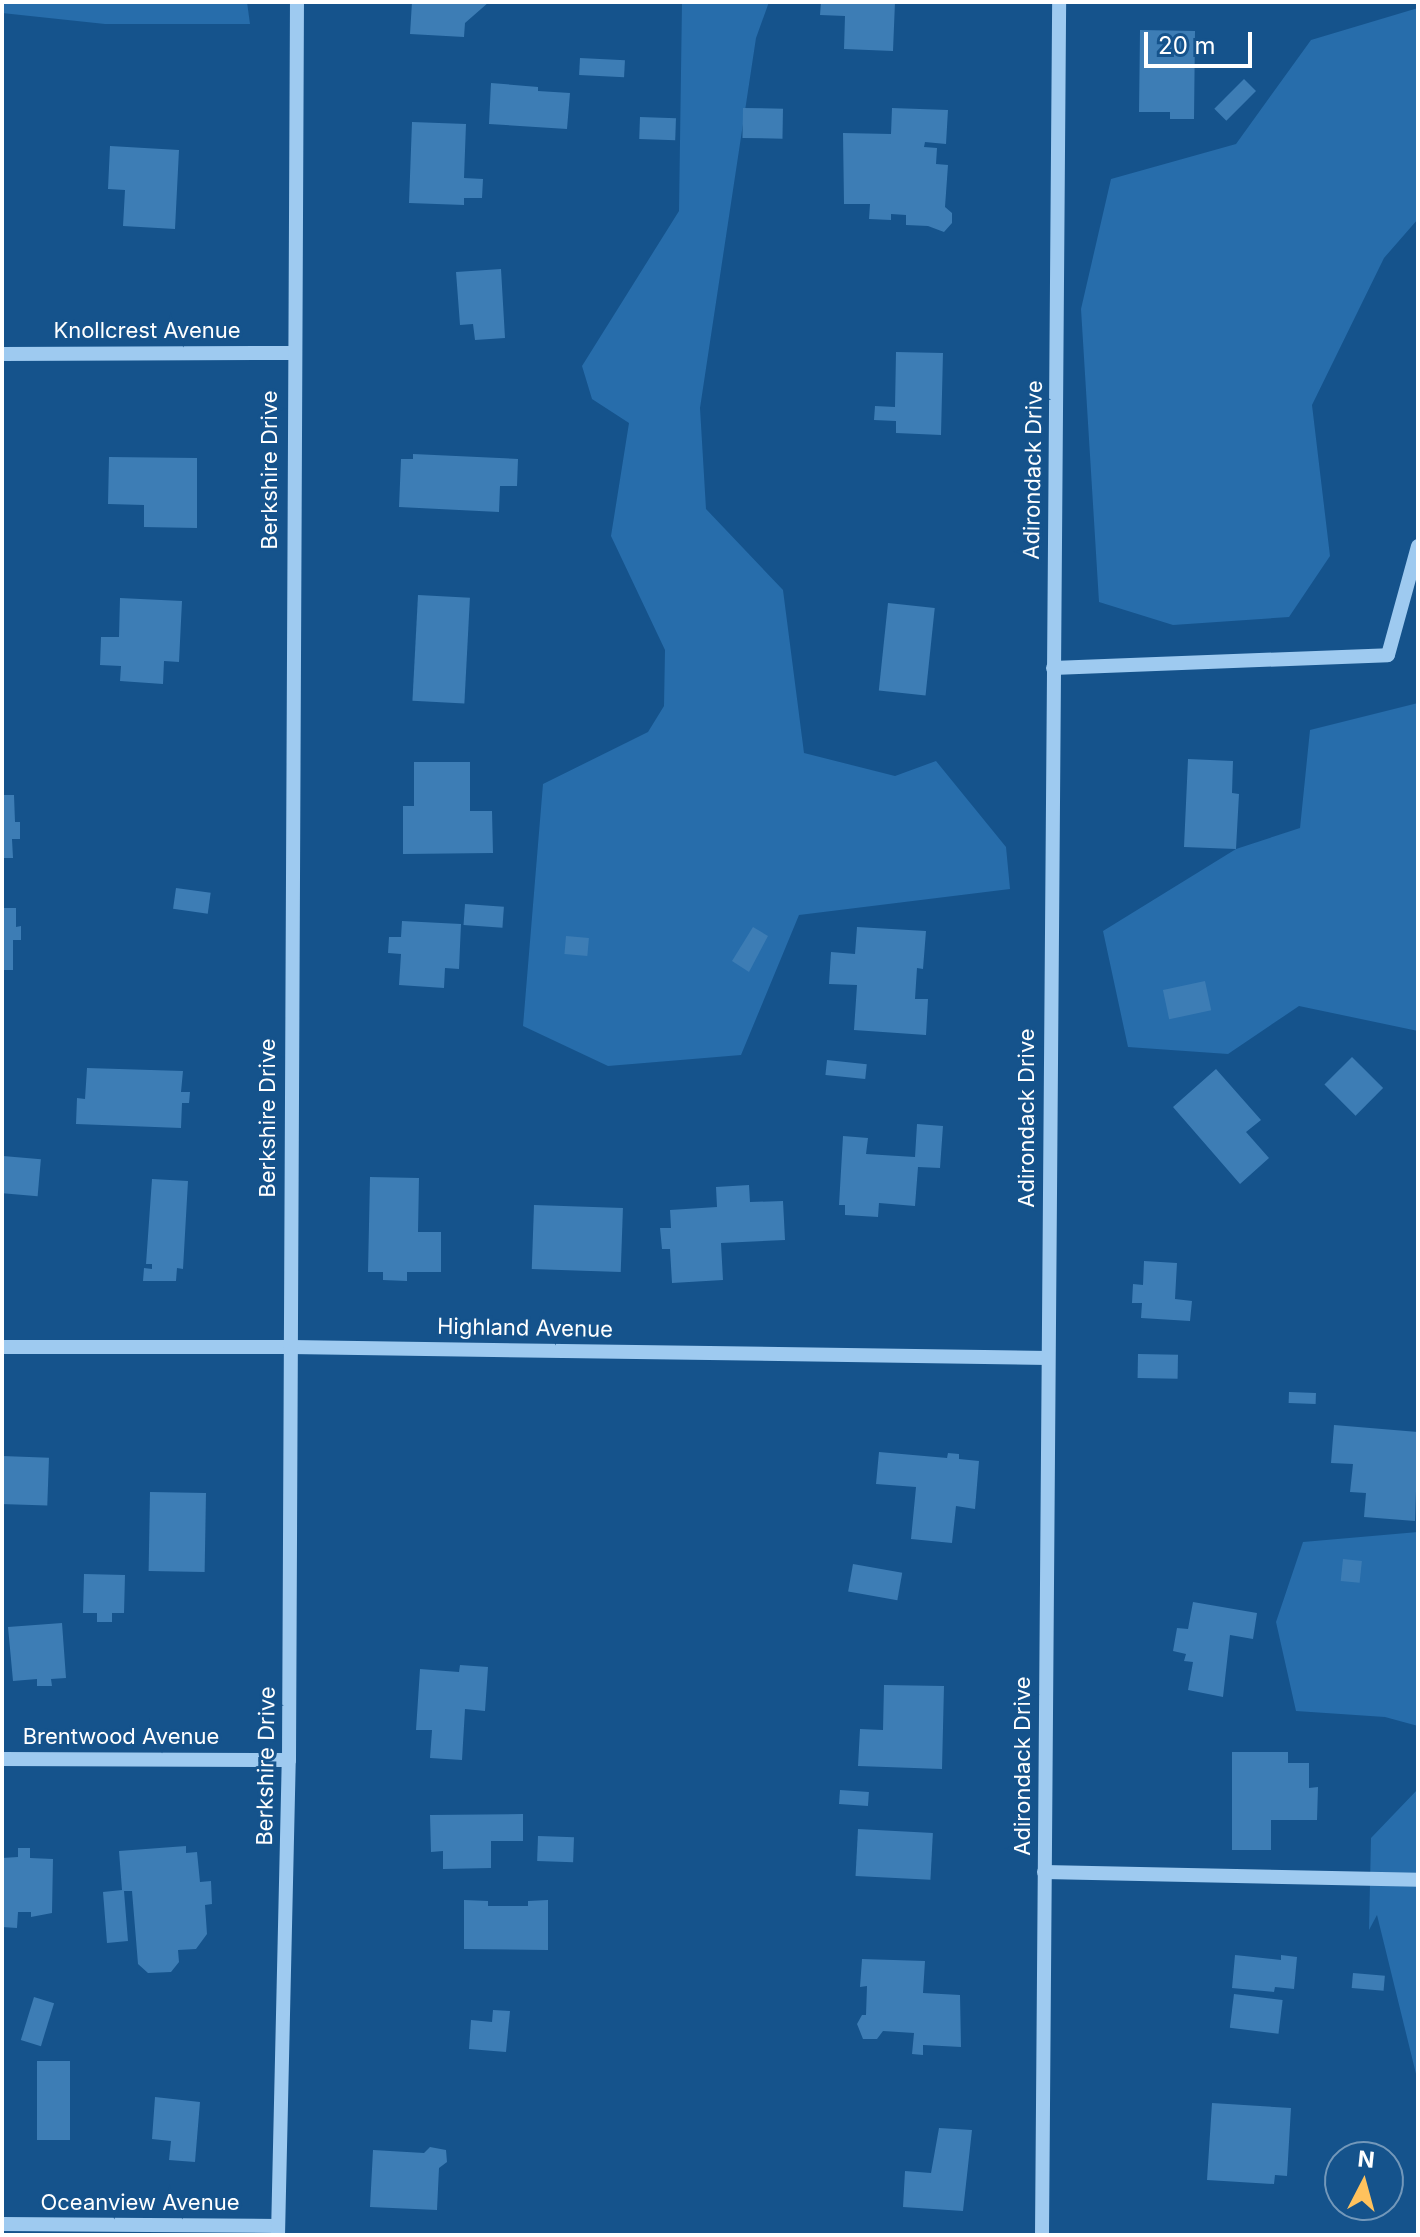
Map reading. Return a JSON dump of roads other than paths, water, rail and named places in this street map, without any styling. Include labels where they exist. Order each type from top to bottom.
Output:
[{"type":"street","name":"Berkshire Drive","points":[[278,2231],[289,1760],[292,353],[297,2]]},
{"type":"street","name":"Adirondack Drive","points":[[1042,2235],[1059,2]]},
{"type":"street","name":"Knollcrest Avenue","points":[[2,354],[292,353]]},
{"type":"street","points":[[1053,668],[1388,655],[1418,546]]},
{"type":"street","name":"Highland Avenue","points":[[2,1347],[290,1347],[1048,1358]]},
{"type":"street","name":"Brentwood Avenue","points":[[2,1759],[289,1760]]},
{"type":"street","points":[[1044,1872],[1418,1880]]},
{"type":"street","name":"Oceanview Avenue","points":[[2,2224],[278,2231]]}]
